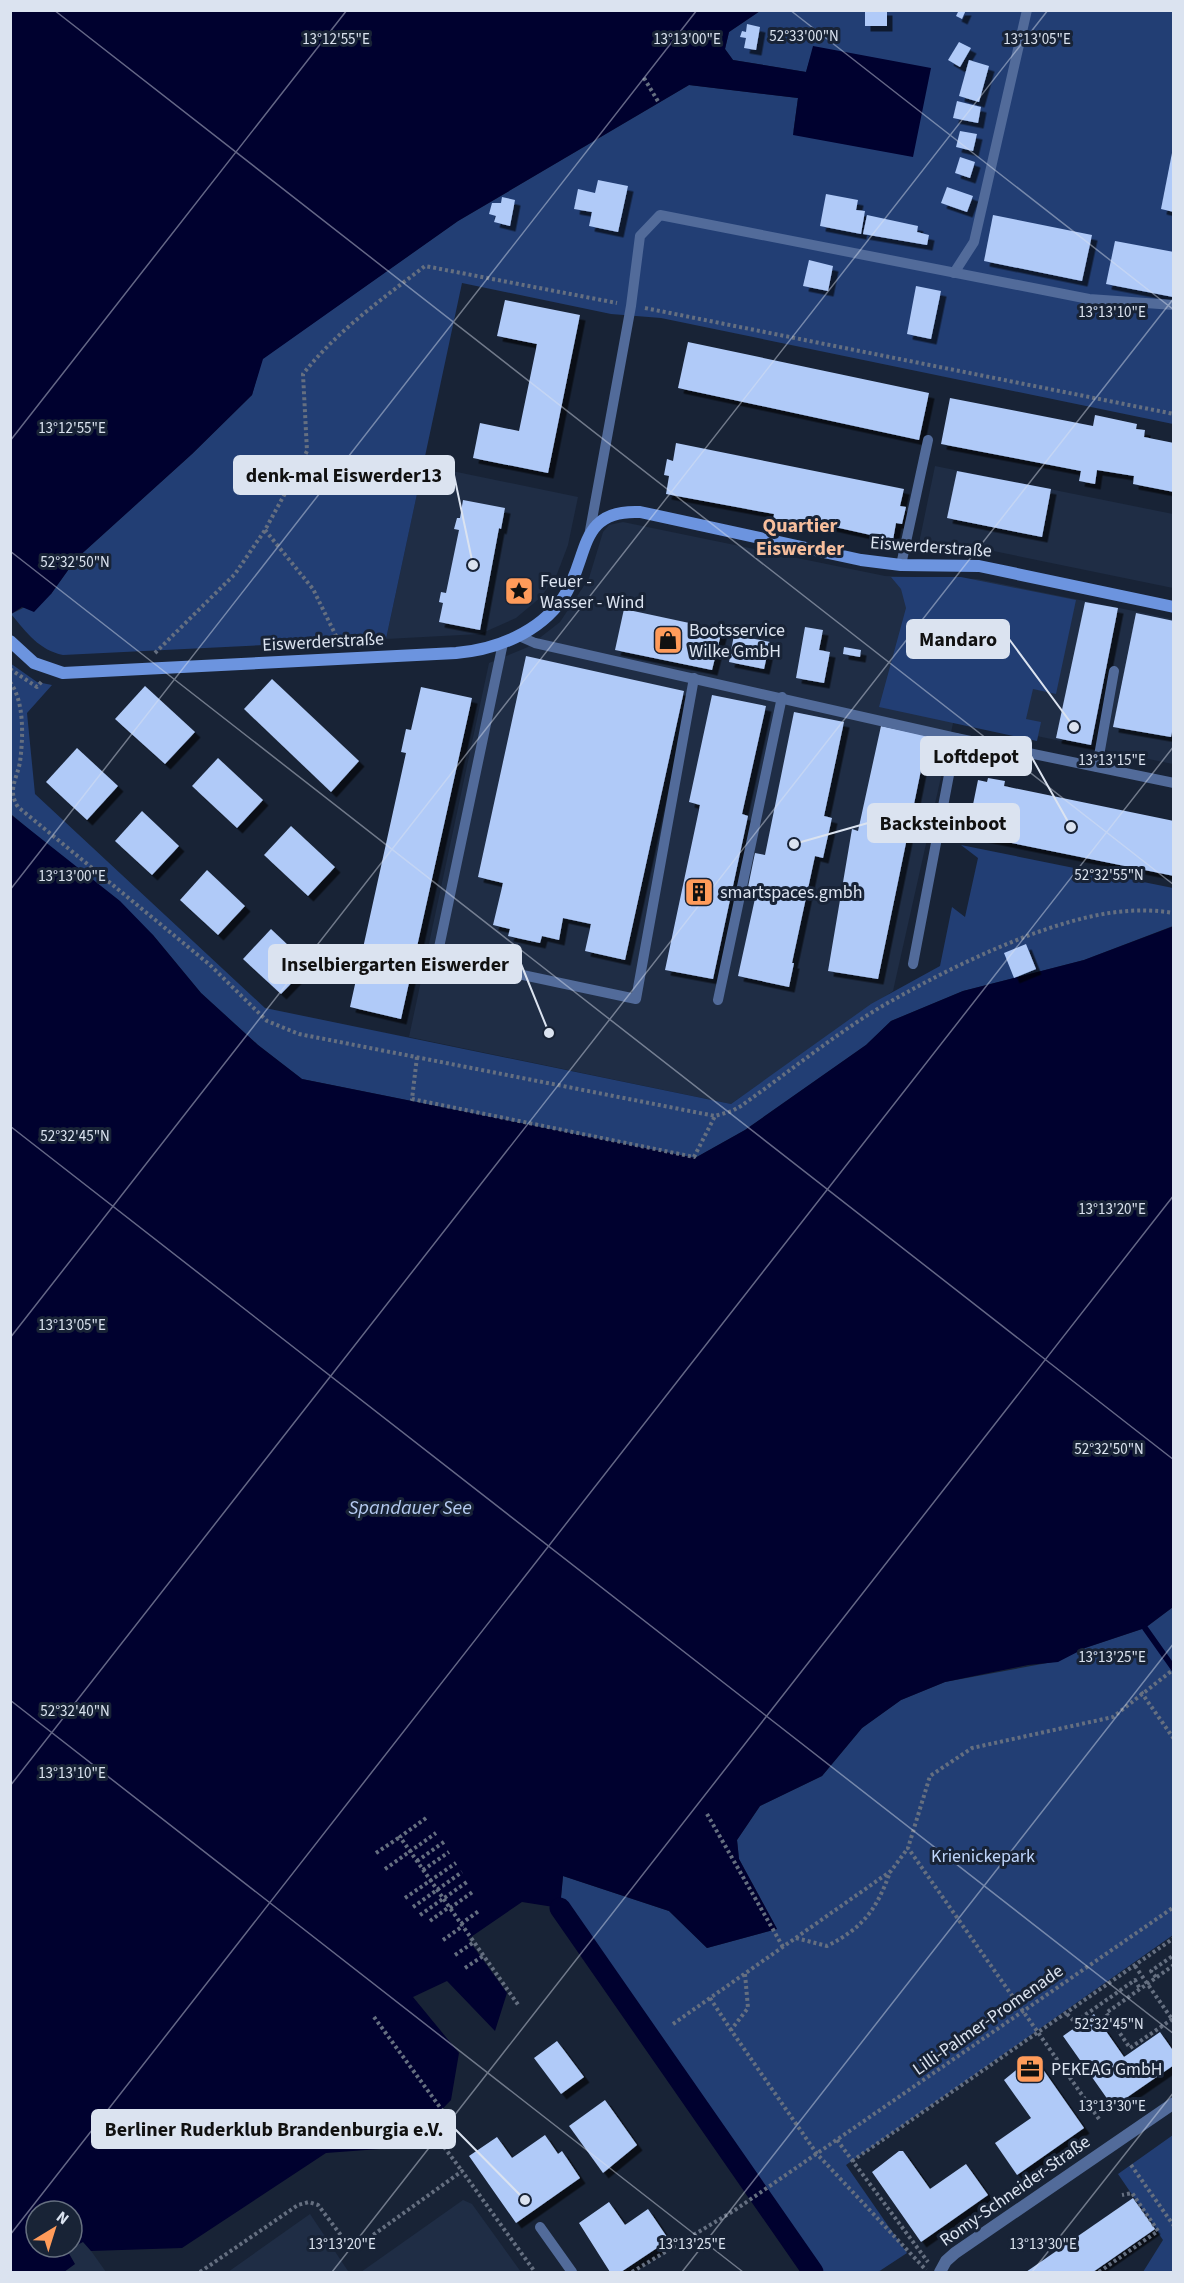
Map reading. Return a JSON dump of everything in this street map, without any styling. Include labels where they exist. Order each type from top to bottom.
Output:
[{"type":"street","name":"Eiswerderstraße","points":[[10,641],[33,663],[63,673],[468,652],[503,643],[519,636],[562,600],[572,582],[589,536],[607,515],[622,511],[640,512],[861,560],[901,565],[979,566],[1173,607]]},
{"type":"street","name":"Romy-Schneider-Straße","points":[[940,2272],[955,2253],[1173,2103]]},
{"type":"lane","points":[[1027,10],[974,242],[954,273],[1089,299],[1173,305]]},
{"type":"lane","name":"Eiswerderstraße","points":[[589,536],[631,306],[640,236],[660,215],[954,273]]},
{"type":"lane","points":[[901,565],[928,440]]},
{"type":"lane","points":[[519,636],[535,642],[956,738],[1173,783]]},
{"type":"lane","points":[[503,643],[437,957],[636,999],[694,678]]},
{"type":"lane","points":[[1097,766],[1114,671]]},
{"type":"lane","points":[[718,1000],[782,697]]},
{"type":"lane","points":[[914,964],[956,738]]},
{"type":"lane","points":[[540,2227],[572,2272]]},
{"type":"path","points":[[644,78],[659,103]]},
{"type":"path","points":[[154,654],[235,574],[265,530],[307,451],[303,374],[320,352],[353,322],[425,266],[1173,414]]},
{"type":"path","points":[[265,530],[313,589],[340,645]]},
{"type":"path","points":[[10,669],[29,683],[40,686]]},
{"type":"path","points":[[10,682],[18,701]]},
{"type":"path","points":[[417,1057],[412,1098],[694,1156],[715,1116]]},
{"type":"path","points":[[795,1938],[827,1946],[850,1934],[880,1900],[891,1871],[908,1848],[930,1776],[972,1748],[1113,1717],[1141,1692],[1173,1669]]},
{"type":"path","points":[[1141,1692],[1173,1739]]},
{"type":"path","points":[[707,1814],[783,1947]]},
{"type":"path","points":[[376,1853],[426,1818]]},
{"type":"path","points":[[385,1869],[436,1833]]},
{"type":"path","points":[[400,1837],[519,2006]]},
{"type":"path","points":[[417,1861],[444,1842]]},
{"type":"path","points":[[908,1848],[1099,2119]]},
{"type":"path","points":[[423,1870],[449,1852]]},
{"type":"path","points":[[405,1898],[456,1863]]},
{"type":"path","points":[[673,2024],[891,1871]]},
{"type":"path","points":[[413,1907],[462,1872]]},
{"type":"path","points":[[420,1915],[467,1882]]},
{"type":"path","points":[[430,1921],[474,1891]]},
{"type":"path","name":"Lilli-Palmer-Promenade","points":[[632,2272],[735,2210],[1173,1907]]},
{"type":"path","points":[[443,1940],[480,1910]]},
{"type":"path","points":[[852,2162],[1039,2034],[1173,1938]]},
{"type":"path","points":[[455,1955],[474,1942]]},
{"type":"path","points":[[1156,1977],[1151,1971],[1173,1955]]},
{"type":"path","points":[[465,1968],[483,1956]]},
{"type":"path","points":[[1135,1965],[1147,1984],[1173,2020],[1130,2048],[1106,2013],[1147,1984],[1173,1965]]},
{"type":"path","points":[[731,2030],[748,2008],[745,1974]]},
{"type":"path","points":[[1067,2014],[1075,2022],[1135,1980],[1140,1989]]},
{"type":"path","points":[[710,1998],[816,2154],[928,2272]]},
{"type":"path","points":[[374,2017],[442,2110]]},
{"type":"path","points":[[837,2140],[935,2272]]},
{"type":"path","points":[[444,2147],[535,2272]]},
{"type":"path","points":[[1131,2165],[1173,2226]]},
{"type":"path","points":[[200,2272],[298,2205],[309,2202],[318,2205],[342,2238],[359,2245],[462,2171]]},
{"type":"path","points":[[1099,2272],[1158,2231],[1132,2193],[1122,2195]]},
{"type":"shaded area","points":[[423,465],[578,497],[568,545],[557,574],[541,597],[516,618],[480,634],[386,639]]},
{"type":"shaded area","points":[[935,466],[1173,514],[1173,588],[974,547],[918,548]]},
{"type":"shaded area","points":[[623,522],[885,576],[977,579],[1173,619],[1173,764],[954,719],[893,991],[731,1104],[409,1037],[489,663],[528,647],[560,622],[589,578],[603,532],[609,525]]},
{"type":"shaded area","points":[[463,2200],[472,2204],[521,2272],[361,2272]]},
{"type":"shaded area","points":[[310,2214],[348,2271],[353,2272],[228,2272]]},
{"type":"shaded area","points":[[84,2241],[106,2272],[64,2272],[74,2264],[72,2259],[84,2259]]},
{"type":"green space","points":[[760,11],[1173,11],[1173,424],[661,318],[611,314],[462,283],[386,639],[63,655],[40,645],[11,614],[51,594],[76,559],[192,454],[252,395],[262,359],[458,221],[689,85],[798,98],[793,134],[814,46],[806,72],[733,60],[725,49],[729,32]]},
{"type":"green space","points":[[891,577],[961,577],[1076,600],[1056,694],[1033,689],[1026,719],[1041,722],[1037,741],[879,707],[906,608],[901,589]]},
{"type":"green space","points":[[10,663],[37,682],[52,685],[27,713],[35,794],[265,1008],[731,1104],[871,1004],[940,966],[952,907],[965,917],[978,858],[961,845],[1173,888],[1173,926],[1084,960],[963,991],[891,1021],[866,1045],[745,1130],[695,1158],[302,1079],[258,1045],[201,993],[153,935],[11,814]]},
{"type":"green space","name":"Krienickepark","points":[[1173,1607],[1173,1935],[846,2165],[907,2253],[878,2272],[813,2272],[560,1908],[563,1876],[669,1911],[707,1948],[777,1929],[739,1859],[737,1840],[760,1806],[822,1776],[862,1728],[901,1700],[945,1682],[1058,1661],[1085,1648],[1145,1628]]},
{"type":"green space","points":[[1173,2135],[1173,2272],[1143,2272],[1163,2240],[1118,2174]]},
{"type":"water","points":[[11,10],[760,11],[729,32],[725,49],[733,60],[806,72],[813,46],[931,68],[913,157],[793,135],[798,98],[689,85],[458,221],[263,359],[252,395],[192,454],[76,559],[51,594],[34,612],[22,607],[11,614]]},
{"type":"water","name":"Spandauer See","points":[[10,814],[120,901],[153,935],[201,993],[258,1045],[302,1079],[695,1158],[745,1130],[866,1045],[891,1021],[963,991],[1084,960],[1174,926],[1173,1607],[1145,1628],[1085,1648],[1058,1662],[1028,1665],[945,1682],[901,1700],[862,1728],[822,1776],[760,1806],[737,1840],[739,1859],[777,1929],[707,1948],[669,1911],[563,1876],[560,1908],[522,1902],[468,1939],[507,1993],[495,2031],[447,1981],[413,1997],[459,2053],[451,2100],[406,2147],[326,2153],[182,2248],[91,2251],[84,2243],[84,2199],[24,2199],[24,2259],[72,2259],[75,2264],[64,2272],[10,2272]]},
{"type":"building","points":[[865,10],[887,10],[887,26],[865,26]]},
{"type":"building","points":[[959,10],[966,10],[962,19],[956,16]]},
{"type":"building","points":[[747,24],[760,27],[756,50],[744,48],[746,38],[740,37],[742,31],[746,32]]},
{"type":"building","points":[[959,42],[971,48],[960,67],[948,60]]},
{"type":"building","points":[[969,60],[989,66],[979,102],[959,96]]},
{"type":"building","points":[[957,101],[981,107],[978,123],[953,118]]},
{"type":"building","points":[[960,131],[977,134],[973,151],[956,147]]},
{"type":"building","points":[[1172,153],[1174,153],[1174,212],[1161,209]]},
{"type":"building","points":[[960,157],[975,162],[970,178],[955,173]]},
{"type":"building","points":[[598,180],[628,186],[618,232],[589,226],[592,212],[574,209],[578,189],[595,193]]},
{"type":"building","points":[[947,187],[973,196],[967,212],[941,203]]},
{"type":"building","points":[[826,194],[858,200],[856,210],[865,211],[861,234],[820,226]]},
{"type":"building","points":[[502,197],[515,200],[510,226],[494,222],[496,216],[489,214],[492,203],[501,203]]},
{"type":"building","points":[[867,215],[918,226],[917,232],[929,235],[927,245],[863,234]]},
{"type":"building","points":[[993,215],[1092,235],[1082,281],[984,261]]},
{"type":"building","points":[[1115,241],[1174,252],[1173,297],[1106,284]]},
{"type":"building","points":[[809,260],[833,266],[828,291],[803,286]]},
{"type":"building","points":[[916,286],[941,291],[931,339],[907,334]]},
{"type":"building","points":[[505,300],[580,315],[548,473],[473,458],[480,423],[519,431],[537,344],[497,336]]},
{"type":"building","points":[[688,342],[929,393],[919,440],[678,388]]},
{"type":"building","points":[[950,398],[1093,426],[1095,415],[1137,424],[1136,429],[1145,430],[1144,437],[1174,443],[1174,492],[1133,484],[1134,476],[1097,470],[1095,484],[1079,481],[1081,471],[941,444]]},
{"type":"building","points":[[676,443],[904,489],[900,506],[906,507],[902,524],[896,523],[893,540],[799,519],[797,527],[773,522],[774,514],[666,494],[669,476],[664,475],[667,459],[673,461]]},
{"type":"building","points":[[957,471],[1051,489],[1042,537],[947,518]]},
{"type":"building","points":[[463,500],[505,508],[501,529],[499,528],[480,630],[439,622],[443,603],[439,602],[441,592],[446,593],[459,530],[454,529],[457,518],[460,518]]},
{"type":"building","points":[[1085,602],[1118,608],[1091,745],[1056,738]]},
{"type":"building","name":"Bootsservice Wilke GmbH","points":[[624,609],[722,630],[712,670],[615,650]]},
{"type":"building","points":[[1136,613],[1174,621],[1174,722],[1171,737],[1113,727]]},
{"type":"building","points":[[805,627],[823,630],[819,650],[830,652],[824,683],[796,678]]},
{"type":"building","points":[[734,635],[770,642],[764,669],[729,662]]},
{"type":"building","points":[[844,647],[861,650],[860,657],[843,654]]},
{"type":"building","points":[[526,656],[684,691],[625,960],[585,951],[591,924],[563,918],[559,940],[542,936],[540,943],[508,936],[510,929],[493,925],[503,883],[478,877]]},
{"type":"building","points":[[272,679],[359,761],[331,792],[244,709]]},
{"type":"building","points":[[145,686],[195,732],[165,764],[115,719]]},
{"type":"building","points":[[421,687],[472,698],[401,1019],[350,1007],[406,753],[401,752],[406,729],[411,730]]},
{"type":"building","name":"smartspaces.gmbh","points":[[712,695],[766,706],[742,814],[748,816],[713,979],[665,970],[700,805],[689,802]]},
{"type":"building","points":[[794,712],[844,722],[824,816],[832,818],[823,858],[815,856],[789,987],[738,976],[756,894],[747,892],[755,853],[765,855]]},
{"type":"building","points":[[881,726],[928,736],[878,979],[828,971],[852,829],[858,831]]},
{"type":"building","points":[[77,748],[118,786],[87,820],[46,782]]},
{"type":"building","points":[[218,758],[263,800],[237,828],[192,786]]},
{"type":"building","points":[[988,778],[1005,781],[1004,786],[1174,821],[1174,876],[967,834],[978,780],[987,782]]},
{"type":"building","points":[[142,811],[179,846],[152,875],[115,841]]},
{"type":"building","points":[[291,826],[335,867],[308,896],[264,855]]},
{"type":"building","points":[[207,870],[245,906],[218,935],[180,900]]},
{"type":"building","points":[[271,929],[309,965],[281,994],[243,959]]},
{"type":"building","points":[[1026,944],[1036,969],[1014,978],[1004,953]]},
{"type":"building","points":[[1094,2014],[1124,2057],[1160,2032],[1174,2052],[1174,2065],[1113,2107],[1063,2036]]},
{"type":"building","points":[[557,2041],[584,2077],[561,2094],[534,2058]]},
{"type":"building","points":[[1031,2058],[1035,2058],[1084,2128],[1017,2175],[995,2143],[1031,2118],[1004,2080]]},
{"type":"building","points":[[605,2100],[637,2145],[603,2173],[569,2126]]},
{"type":"building","points":[[545,2135],[558,2154],[562,2151],[580,2178],[516,2223],[469,2156],[497,2137],[512,2158]]},
{"type":"building","points":[[899,2151],[903,2151],[930,2189],[966,2164],[988,2195],[921,2242],[872,2172]]},
{"type":"building","points":[[1133,2198],[1155,2229],[1093,2272],[1026,2272]]},
{"type":"building","points":[[609,2202],[625,2225],[648,2209],[669,2240],[621,2272],[610,2272],[579,2223]]},
{"type":"waterway","points":[[1145,1628],[1174,1669]]},
{"type":"waterway","points":[[560,1908],[813,2272]]},
{"type":"place","name":"denk-mal Eiswerder13","points":[[473,565]]},
{"type":"place","name":"Feuer - Wasser - Wind","points":[[519,591]]},
{"type":"place","name":"Bootsservice Wilke GmbH","points":[[668,640]]},
{"type":"place","name":"Mandaro","points":[[1074,727]]},
{"type":"place","name":"Loftdepot","points":[[1071,827]]},
{"type":"place","name":"Backsteinboot","points":[[794,844]]},
{"type":"place","name":"smartspaces.gmbh","points":[[699,892]]},
{"type":"place","name":"Inselbiergarten Eiswerder","points":[[549,1033]]},
{"type":"place","name":"PEKEAG GmbH","points":[[1030,2069]]},
{"type":"place","name":"Berliner Ruderklub Brandenburgia e.V.","points":[[525,2200]]},
{"type":"district","name":"Quartier Eiswerder","points":[[800,538]]}]
